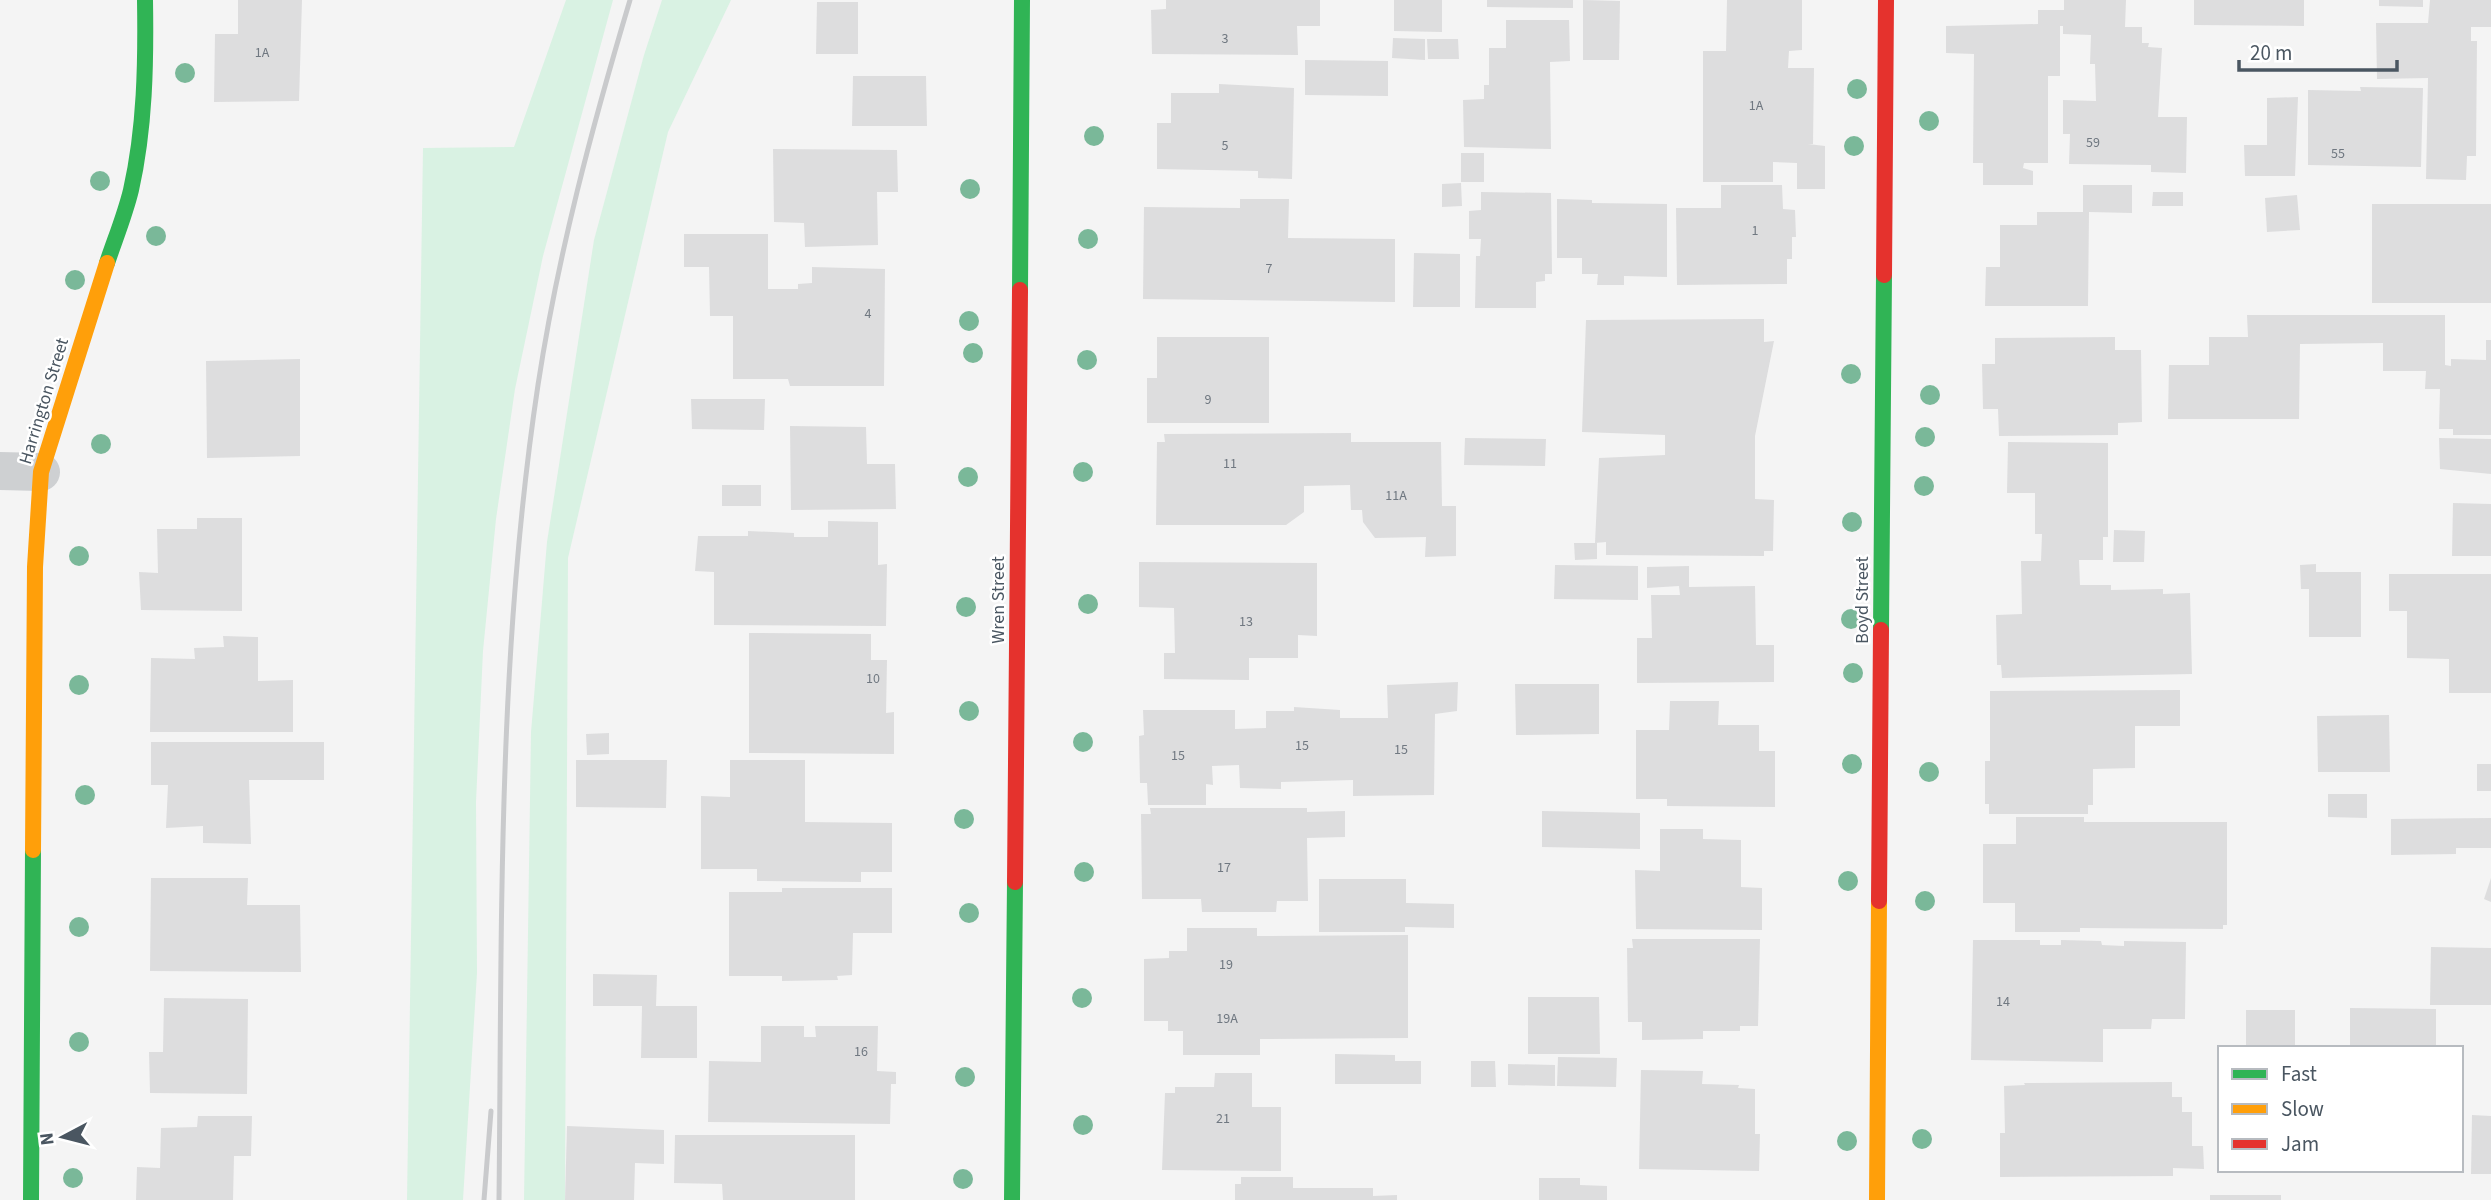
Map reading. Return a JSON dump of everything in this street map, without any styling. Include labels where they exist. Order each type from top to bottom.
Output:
[{"type":"street","name":"Harrington Street","points":[[31,1200],[36,568],[41,472],[130,193],[143,122],[145,0]]},
{"type":"street","name":"Wren Street","points":[[1012,1200],[1022,0]]},
{"type":"street","name":"Boyd Street","points":[[1877,1200],[1886,0]]},
{"type":"street","points":[[0,471],[41,472]]},
{"type":"green space","points":[[566,0],[613,0],[543,256],[515,389],[496,519],[483,651],[476,802],[477,973],[463,1200],[407,1200],[423,148],[514,147]]},
{"type":"green space","points":[[662,0],[731,0],[668,132],[568,558],[565,1200],[524,1200],[531,732],[547,542],[594,240],[644,55]]},
{"type":"building","points":[[238,0],[302,0],[299,101],[214,102],[215,34],[238,34]]},
{"type":"building","points":[[1166,0],[1320,0],[1320,26],[1297,26],[1298,55],[1152,54],[1151,10],[1166,9]]},
{"type":"building","points":[[1394,0],[1442,0],[1442,32],[1394,31]]},
{"type":"building","points":[[1487,0],[1573,0],[1573,8],[1487,7]]},
{"type":"building","points":[[1583,0],[1620,1],[1619,60],[1583,60]]},
{"type":"building","points":[[1727,0],[1802,0],[1802,50],[1789,51],[1788,68],[1814,68],[1813,144],[1808,144],[1825,146],[1825,189],[1797,189],[1797,163],[1773,162],[1773,182],[1703,182],[1703,51],[1726,51]]},
{"type":"building","points":[[2064,0],[2126,0],[2125,27],[2142,27],[2142,43],[2149,43],[2148,47],[2162,48],[2158,117],[2187,117],[2186,173],[2151,172],[2151,165],[2069,164],[2070,134],[2063,134],[2063,100],[2096,101],[2095,64],[2090,64],[2091,35],[2063,34],[2063,26],[2060,26],[2060,76],[2048,76],[2048,163],[2024,163],[2023,168],[2033,171],[2033,185],[1983,185],[1983,163],[1973,163],[1974,54],[1946,53],[1946,26],[2038,24],[2038,10],[2064,10]]},
{"type":"building","points":[[2194,0],[2304,0],[2304,26],[2194,25]]},
{"type":"building","points":[[2379,0],[2423,0],[2423,7],[2379,6]]},
{"type":"building","points":[[2430,0],[2491,0],[2491,27],[2471,27],[2471,41],[2477,41],[2476,156],[2467,156],[2466,180],[2426,179],[2428,78],[2377,79],[2376,23],[2428,23]]},
{"type":"building","points":[[817,2],[858,2],[858,54],[816,54]]},
{"type":"building","points":[[1506,20],[1569,20],[1570,61],[1550,62],[1551,149],[1464,147],[1463,100],[1484,99],[1484,85],[1489,85],[1489,48],[1506,48]]},
{"type":"building","points":[[1393,38],[1425,39],[1425,60],[1392,58]]},
{"type":"building","points":[[1427,39],[1458,39],[1459,59],[1428,59]]},
{"type":"building","points":[[1305,60],[1388,61],[1388,96],[1305,95]]},
{"type":"building","points":[[853,76],[926,76],[927,126],[852,126]]},
{"type":"building","points":[[1219,84],[1294,88],[1292,179],[1258,178],[1258,171],[1157,169],[1157,123],[1171,123],[1171,93],[1219,93]]},
{"type":"building","points":[[2360,87],[2423,88],[2421,167],[2308,165],[2308,90],[2361,91]]},
{"type":"building","points":[[2298,97],[2295,176],[2245,176],[2244,145],[2267,145],[2267,98]]},
{"type":"building","points":[[773,149],[897,150],[898,192],[877,192],[878,245],[805,247],[804,223],[774,222]]},
{"type":"building","points":[[1461,153],[1484,153],[1484,182],[1461,182]]},
{"type":"building","points":[[1461,183],[1462,206],[1442,207],[1442,184]]},
{"type":"building","points":[[1721,185],[1782,185],[1783,209],[1795,210],[1796,237],[1792,237],[1792,259],[1787,259],[1787,284],[1677,285],[1676,208],[1721,208]]},
{"type":"building","points":[[2083,185],[2132,185],[2132,213],[2089,212],[2088,306],[1985,306],[1986,267],[2000,267],[2000,225],[2037,225],[2037,212],[2083,212]]},
{"type":"building","points":[[1481,192],[1551,193],[1552,274],[1545,274],[1545,281],[1536,282],[1536,308],[1475,308],[1476,256],[1480,256],[1481,239],[1469,239],[1469,211],[1481,210]]},
{"type":"building","points":[[2153,192],[2183,192],[2183,206],[2152,206]]},
{"type":"building","points":[[2297,195],[2300,230],[2267,232],[2265,198]]},
{"type":"building","points":[[1240,199],[1289,199],[1288,238],[1395,239],[1395,302],[1143,299],[1144,207],[1240,208]]},
{"type":"building","points":[[1557,199],[1592,200],[1592,203],[1667,204],[1667,277],[1624,276],[1624,285],[1597,285],[1598,274],[1582,274],[1582,258],[1557,258]]},
{"type":"building","points":[[2372,204],[2491,204],[2491,303],[2372,303]]},
{"type":"building","points":[[684,234],[768,234],[768,289],[798,289],[798,284],[812,283],[812,267],[885,269],[884,386],[790,386],[788,379],[733,379],[733,316],[710,316],[709,267],[684,267]]},
{"type":"building","points":[[1414,253],[1460,254],[1460,307],[1413,307]]},
{"type":"building","points":[[2247,315],[2445,315],[2445,365],[2451,366],[2451,359],[2486,360],[2486,340],[2491,340],[2491,435],[2453,435],[2453,429],[2439,429],[2440,389],[2425,389],[2426,371],[2383,371],[2383,343],[2300,344],[2299,419],[2168,419],[2169,365],[2209,365],[2209,337],[2248,337]]},
{"type":"building","points":[[1764,319],[1764,342],[1774,341],[1755,436],[1755,499],[1774,500],[1773,551],[1764,551],[1764,556],[1606,555],[1606,542],[1595,543],[1599,458],[1665,455],[1665,435],[1582,432],[1586,320]]},
{"type":"building","points":[[1157,337],[1269,337],[1269,423],[1147,423],[1147,378],[1157,378]]},
{"type":"building","points":[[2115,337],[2115,350],[2141,350],[2142,422],[2118,423],[2118,435],[1999,436],[1998,409],[1983,409],[1982,364],[1995,364],[1995,338]]},
{"type":"building","points":[[300,359],[300,456],[207,458],[206,361]]},
{"type":"building","points":[[691,399],[765,399],[764,430],[692,429]]},
{"type":"building","points":[[790,426],[866,427],[867,464],[895,464],[896,509],[791,510]]},
{"type":"building","points":[[1351,433],[1351,442],[1441,442],[1442,506],[1456,506],[1456,556],[1425,557],[1426,537],[1375,538],[1363,522],[1362,510],[1351,510],[1350,485],[1304,486],[1304,512],[1286,525],[1156,525],[1157,442],[1165,442],[1164,434]]},
{"type":"building","points":[[1465,438],[1546,439],[1545,466],[1464,465]]},
{"type":"building","points":[[2439,438],[2491,439],[2491,474],[2440,469]]},
{"type":"building","points":[[2008,442],[2108,443],[2108,537],[2103,537],[2103,560],[2079,560],[2080,585],[2111,585],[2111,590],[2163,589],[2163,594],[2190,593],[2192,674],[2002,678],[2001,665],[1997,665],[1996,615],[2022,614],[2021,561],[2041,561],[2042,534],[2035,534],[2035,493],[2007,493]]},
{"type":"building","points":[[722,485],[761,485],[761,506],[722,506]]},
{"type":"building","points":[[2453,503],[2491,504],[2491,556],[2452,556]]},
{"type":"building","points":[[197,518],[242,518],[242,611],[141,610],[139,572],[158,573],[157,529],[197,529]]},
{"type":"building","points":[[828,521],[878,522],[878,565],[887,564],[886,626],[714,625],[714,572],[695,571],[698,536],[748,536],[748,531],[794,533],[794,537],[828,537]]},
{"type":"building","points":[[2114,530],[2145,531],[2144,562],[2113,562]]},
{"type":"building","points":[[1574,543],[1597,543],[1597,559],[1575,560]]},
{"type":"building","points":[[1139,562],[1317,563],[1317,636],[1298,635],[1298,658],[1249,658],[1249,680],[1164,679],[1164,653],[1175,653],[1174,608],[1139,607]]},
{"type":"building","points":[[2316,564],[2316,572],[2361,572],[2361,637],[2309,637],[2309,589],[2301,589],[2300,565]]},
{"type":"building","points":[[1555,565],[1638,566],[1638,600],[1554,599]]},
{"type":"building","points":[[1689,566],[1689,587],[1755,586],[1756,645],[1774,645],[1774,682],[1637,683],[1637,638],[1652,638],[1651,595],[1680,595],[1679,586],[1647,588],[1647,567]]},
{"type":"building","points":[[2389,574],[2491,574],[2491,693],[2449,693],[2449,659],[2407,658],[2407,611],[2389,611]]},
{"type":"building","points":[[749,633],[871,634],[871,660],[887,660],[886,713],[894,712],[894,754],[749,753]]},
{"type":"building","points":[[223,636],[258,637],[258,681],[293,680],[293,732],[150,732],[151,658],[195,659],[194,648],[224,647]]},
{"type":"building","points":[[1458,682],[1457,711],[1435,714],[1434,795],[1353,796],[1353,780],[1281,782],[1281,789],[1240,788],[1239,765],[1212,766],[1213,785],[1206,784],[1206,805],[1148,805],[1147,783],[1140,783],[1139,736],[1144,735],[1143,710],[1235,710],[1235,729],[1266,728],[1266,711],[1294,711],[1294,707],[1340,710],[1340,718],[1388,718],[1387,685]]},
{"type":"building","points":[[1515,684],[1599,684],[1599,734],[1516,735]]},
{"type":"building","points":[[2180,690],[2180,726],[2135,726],[2135,768],[2093,769],[2093,805],[2088,805],[2088,814],[1989,814],[1989,804],[1985,804],[1985,761],[1990,761],[1990,691]]},
{"type":"building","points":[[1670,701],[1719,701],[1718,725],[1759,725],[1759,751],[1775,751],[1775,807],[1667,806],[1667,799],[1636,799],[1636,730],[1669,730]]},
{"type":"building","points":[[2389,715],[2390,772],[2318,772],[2317,716]]},
{"type":"building","points":[[609,733],[609,754],[587,755],[586,734]]},
{"type":"building","points":[[151,742],[324,742],[324,780],[249,780],[251,844],[203,843],[203,826],[166,828],[168,785],[151,785]]},
{"type":"building","points":[[576,760],[667,760],[666,808],[576,807]]},
{"type":"building","points":[[730,760],[805,760],[805,822],[892,823],[892,872],[861,872],[861,882],[757,881],[757,869],[701,869],[701,796],[730,797]]},
{"type":"building","points":[[2477,764],[2491,764],[2491,791],[2477,791]]},
{"type":"building","points":[[2328,794],[2367,794],[2367,818],[2328,817]]},
{"type":"building","points":[[1150,808],[1307,808],[1307,812],[1345,811],[1345,837],[1307,838],[1308,901],[1277,901],[1276,912],[1202,912],[1201,899],[1142,899],[1141,814],[1151,814]]},
{"type":"building","points":[[1542,811],[1640,813],[1640,849],[1542,847]]},
{"type":"building","points":[[2016,817],[2084,817],[2084,822],[2227,822],[2227,925],[2223,925],[2223,929],[2080,928],[2080,932],[2015,932],[2015,903],[1983,903],[1983,844],[2016,844]]},
{"type":"building","points":[[2491,818],[2491,848],[2456,848],[2456,854],[2391,855],[2391,819]]},
{"type":"building","points":[[1660,829],[1703,829],[1703,839],[1741,840],[1741,887],[1762,888],[1762,930],[1636,929],[1635,870],[1660,871]]},
{"type":"building","points":[[151,878],[248,878],[247,905],[300,905],[301,972],[150,971]]},
{"type":"building","points":[[2491,878],[2491,902],[2484,899]]},
{"type":"building","points":[[1319,879],[1406,879],[1406,903],[1454,904],[1454,928],[1405,927],[1405,932],[1319,932]]},
{"type":"building","points":[[782,888],[892,888],[892,933],[853,933],[852,975],[837,976],[838,980],[782,981],[782,976],[729,976],[729,892],[782,892]]},
{"type":"building","points":[[1187,928],[1257,928],[1257,936],[1408,935],[1408,1038],[1260,1039],[1260,1055],[1183,1055],[1183,1031],[1168,1031],[1168,1021],[1144,1021],[1144,959],[1169,958],[1169,951],[1187,951]]},
{"type":"building","points":[[1632,939],[1760,939],[1758,1026],[1740,1026],[1740,1031],[1703,1031],[1703,1039],[1642,1040],[1642,1022],[1628,1022],[1627,948],[1633,948]]},
{"type":"building","points":[[1973,940],[2040,940],[2040,945],[2061,945],[2061,940],[2101,941],[2102,945],[2124,946],[2124,941],[2186,942],[2185,1019],[2152,1019],[2151,1029],[2103,1029],[2103,1062],[1971,1060]]},
{"type":"building","points":[[2431,947],[2491,948],[2491,1005],[2430,1005]]},
{"type":"building","points":[[593,974],[657,975],[656,1006],[697,1006],[697,1058],[641,1058],[642,1006],[593,1006]]},
{"type":"building","points":[[1528,997],[1599,997],[1600,1054],[1528,1054]]},
{"type":"building","points":[[164,998],[248,999],[247,1094],[150,1093],[149,1052],[163,1052]]},
{"type":"building","points":[[2350,1008],[2436,1009],[2436,1046],[2350,1046]]},
{"type":"building","points":[[2246,1010],[2295,1010],[2295,1046],[2246,1046]]},
{"type":"building","points":[[761,1026],[804,1026],[804,1037],[816,1037],[815,1026],[878,1026],[877,1071],[896,1072],[896,1084],[891,1084],[890,1124],[708,1122],[709,1061],[761,1062]]},
{"type":"building","points":[[1335,1054],[1395,1055],[1395,1061],[1421,1061],[1421,1084],[1335,1084]]},
{"type":"building","points":[[1558,1057],[1617,1058],[1616,1087],[1557,1086]]},
{"type":"building","points":[[1471,1061],[1495,1061],[1496,1087],[1471,1087]]},
{"type":"building","points":[[1508,1064],[1555,1065],[1555,1086],[1508,1085]]},
{"type":"building","points":[[1641,1070],[1703,1071],[1702,1084],[1739,1085],[1738,1088],[1755,1089],[1755,1134],[1760,1134],[1759,1171],[1639,1169]]},
{"type":"building","points":[[1215,1073],[1252,1073],[1252,1107],[1281,1107],[1281,1171],[1162,1170],[1165,1093],[1175,1093],[1175,1087],[1214,1087]]},
{"type":"building","points":[[2172,1082],[2172,1097],[2182,1097],[2182,1112],[2192,1112],[2192,1146],[2203,1146],[2204,1169],[2173,1168],[2173,1176],[2000,1177],[2000,1133],[2005,1133],[2004,1086],[2025,1085],[2024,1083]]},
{"type":"building","points":[[2472,1115],[2491,1116],[2491,1174],[2471,1174]]},
{"type":"building","points":[[198,1116],[252,1116],[251,1156],[234,1156],[233,1200],[136,1200],[137,1167],[160,1168],[161,1128],[197,1127]]},
{"type":"building","points":[[567,1126],[664,1130],[664,1164],[635,1163],[634,1200],[565,1200]]},
{"type":"building","points":[[675,1135],[855,1135],[855,1200],[723,1200],[722,1184],[674,1183]]},
{"type":"building","points":[[1241,1177],[1293,1177],[1293,1188],[1373,1188],[1373,1196],[1397,1195],[1397,1200],[1235,1200],[1235,1184],[1241,1184]]},
{"type":"building","points":[[1539,1178],[1580,1178],[1580,1185],[1607,1186],[1607,1200],[1539,1200]]},
{"type":"building","points":[[2210,1195],[2281,1195],[2281,1200],[2210,1200]]},
{"type":"railway","points":[[499,1200],[504,792],[508,690],[525,486],[538,385],[555,287],[589,143],[630,0]]},
{"type":"railway","points":[[484,1200],[491,1111]]},
{"type":"traffic: fast","points":[[107,263],[129,199],[136,167],[145,71],[145,0]]},
{"type":"traffic: fast","points":[[1020,290],[1022,0]]},
{"type":"traffic: fast","points":[[1881,630],[1884,275]]},
{"type":"traffic: fast","points":[[31,1200],[33,850]]},
{"type":"traffic: fast","points":[[1012,1200],[1015,882]]},
{"type":"traffic: slow","points":[[33,850],[35,567],[41,472],[107,263]]},
{"type":"traffic: slow","points":[[1877,1200],[1879,901]]},
{"type":"traffic: jam","points":[[1884,275],[1886,0]]},
{"type":"traffic: jam","points":[[1015,882],[1020,290]]},
{"type":"traffic: jam","points":[[1879,901],[1881,630]]}]
